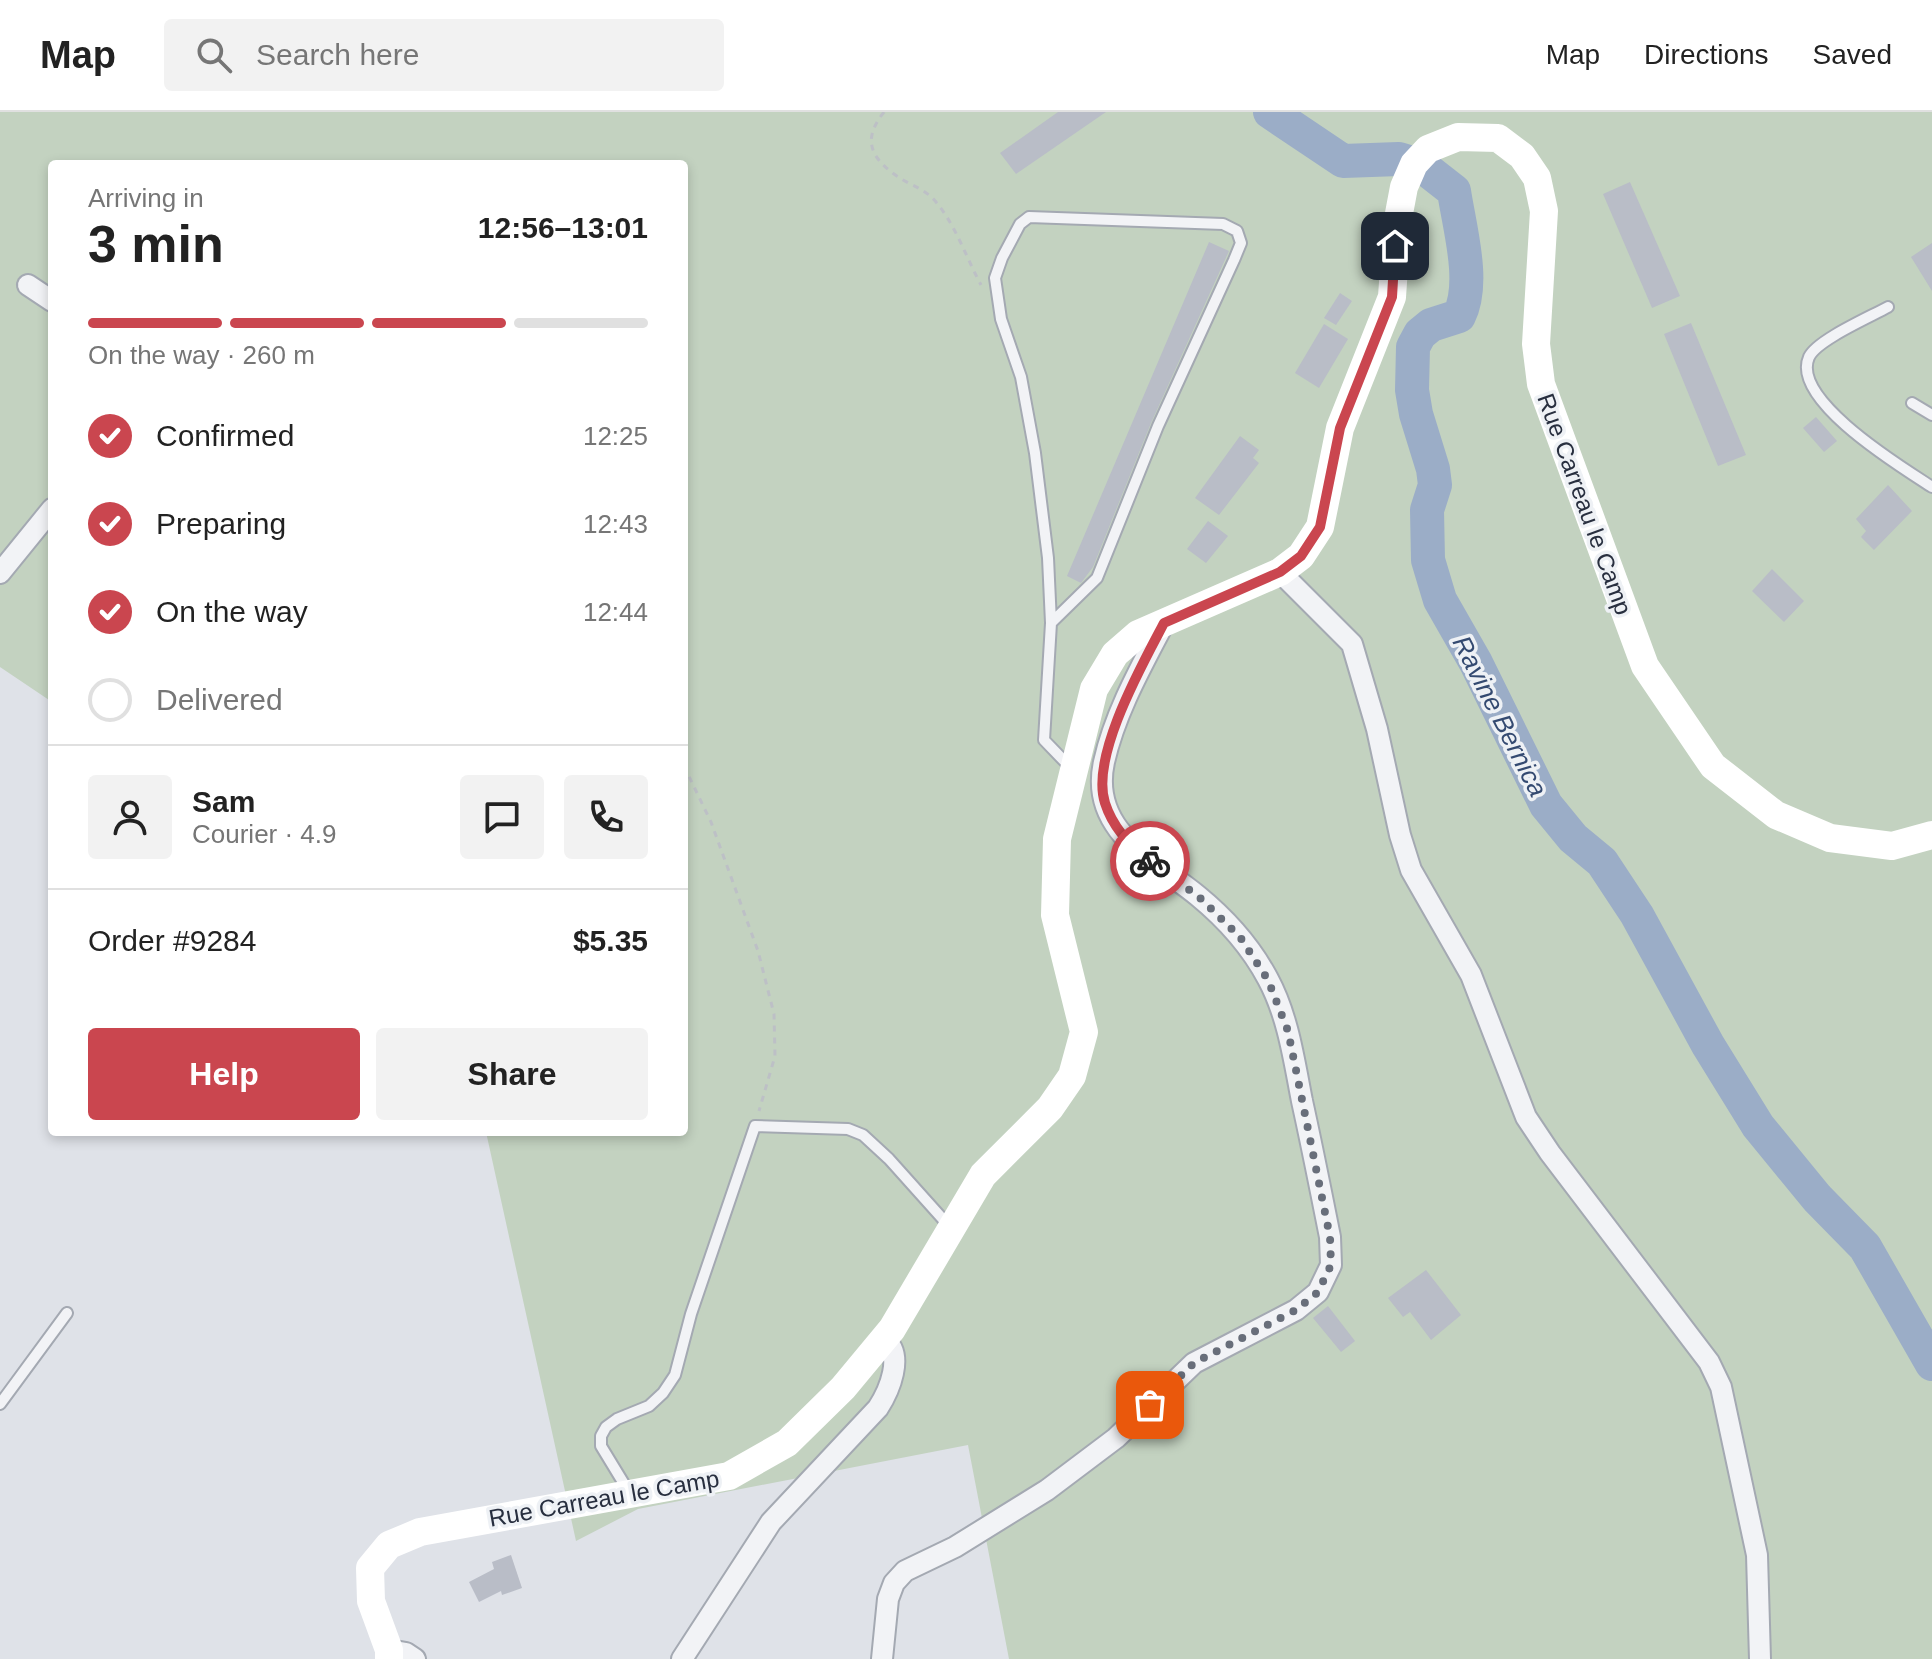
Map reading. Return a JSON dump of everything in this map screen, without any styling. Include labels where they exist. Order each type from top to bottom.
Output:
[{"type":"main road","name":"Rue Carreau le Camp","points":[[389,1654],[371,1601],[370,1568],[389,1545],[420,1532],[729,1476],[787,1443],[843,1388],[884,1339],[983,1175],[1050,1108],[1072,1076],[1084,1032],[1055,915],[1057,839],[1094,689],[1115,654],[1138,634],[1280,572],[1301,556],[1320,527],[1340,428],[1392,297],[1397,224],[1404,187],[1414,164],[1428,149],[1458,137],[1498,138],[1522,156],[1537,178],[1544,211],[1536,344],[1541,384],[1645,666],[1713,766],[1776,815],[1830,838],[1892,846],[1932,835]]},
{"type":"street","points":[[28,285],[48,298]]},
{"type":"street","points":[[0,573],[48,514]]},
{"type":"street","points":[[1280,572],[1352,644],[1377,729],[1400,835],[1411,870],[1471,975],[1526,1117],[1709,1362],[1721,1387],[1757,1555],[1760,1659]]},
{"type":"street","points":[[882,1659],[888,1599],[894,1583],[905,1571],[955,1547],[1047,1490],[1116,1438],[1194,1363],[1296,1310],[1318,1292],[1331,1265],[1330,1237],[1288,1031],[1268,980],[1240,937],[1199,897],[1139,853],[1123,836],[1116,828],[1104,800],[1104,764],[1120,713],[1164,623]]},
{"type":"street","points":[[682,1659],[763,1532],[878,1408],[889,1391],[894,1371],[893,1355],[884,1339]]},
{"type":"street","points":[[389,1654],[406,1653],[415,1659]]},
{"type":"lane","points":[[1051,623],[1097,578],[1158,426],[1241,243],[1237,231],[1223,224],[1029,217],[1020,224],[995,278],[1001,319],[1021,377],[1035,453],[1048,558],[1051,623],[1044,740],[1074,771]]},
{"type":"lane","points":[[1888,307],[1816,349],[1807,368],[1817,392],[1833,414],[1889,460],[1932,487]]},
{"type":"lane","points":[[1912,403],[1932,415]]},
{"type":"lane","points":[[630,1494],[601,1446],[601,1436],[606,1427],[617,1419],[649,1406],[675,1375],[691,1314],[755,1126],[848,1129],[863,1135],[889,1159],[950,1228]]},
{"type":"lane","points":[[0,1404],[67,1313]]},
{"type":"path","points":[[884,112],[871,131],[870,143],[877,156],[894,175],[934,198],[947,216],[983,289],[997,300]]},
{"type":"path","points":[[688,774],[711,822],[758,951],[774,1014],[775,1056],[755,1126]]},
{"type":"green space","points":[[0,112],[1932,112],[1932,1659],[1009,1659],[968,1445],[638,1509],[576,1541],[487,1136],[688,1136],[688,160],[48,160],[48,699],[0,667]]},
{"type":"building","points":[[1058,112],[1106,112],[1016,174],[1000,153]]},
{"type":"building","points":[[1630,182],[1680,296],[1652,308],[1603,194]]},
{"type":"building","points":[[1209,242],[1229,251],[1151,423],[1093,567],[1081,583],[1067,576]]},
{"type":"building","points":[[1932,243],[1932,291],[1911,257]]},
{"type":"building","points":[[1340,293],[1352,301],[1336,325],[1324,318]]},
{"type":"building","points":[[1691,323],[1746,455],[1718,466],[1664,334]]},
{"type":"building","points":[[1324,324],[1348,339],[1319,388],[1295,373]]},
{"type":"building","points":[[1816,417],[1837,441],[1824,452],[1803,428]]},
{"type":"building","points":[[1240,436],[1259,450],[1253,458],[1259,463],[1219,515],[1195,498]]},
{"type":"building","points":[[1888,485],[1912,511],[1874,550],[1861,537],[1866,531],[1856,519]]},
{"type":"building","points":[[1208,521],[1228,536],[1206,563],[1187,549]]},
{"type":"building","points":[[1772,569],[1804,601],[1784,622],[1752,591]]},
{"type":"building","points":[[1426,1270],[1461,1315],[1431,1340],[1410,1312],[1403,1317],[1388,1298]]},
{"type":"building","points":[[1328,1306],[1355,1341],[1341,1352],[1313,1318]]},
{"type":"building","points":[[511,1555],[522,1588],[502,1595],[501,1591],[479,1602],[469,1582],[494,1569],[492,1562]]},
{"type":"waterway","name":"Ravine Bernica","points":[[1270,112],[1343,161],[1399,159],[1422,166],[1454,191],[1465,254],[1464,303],[1459,316],[1431,325],[1420,334],[1413,347],[1412,390],[1435,485],[1427,510],[1428,560],[1440,600],[1476,663],[1546,805],[1573,838],[1602,862],[1637,915],[1708,1045],[1758,1126],[1817,1198],[1865,1247],[1932,1364]]},
{"type":"way so far","points":[[1150,861],[1199,897],[1240,937],[1268,980],[1288,1031],[1330,1237],[1331,1265],[1318,1292],[1296,1310],[1194,1363],[1150,1405]]},
{"type":"route","points":[[1150,861],[1116,828],[1104,800],[1104,764],[1120,713],[1164,623],[1280,572],[1301,556],[1320,527],[1340,428],[1392,297],[1395,246]]}]
